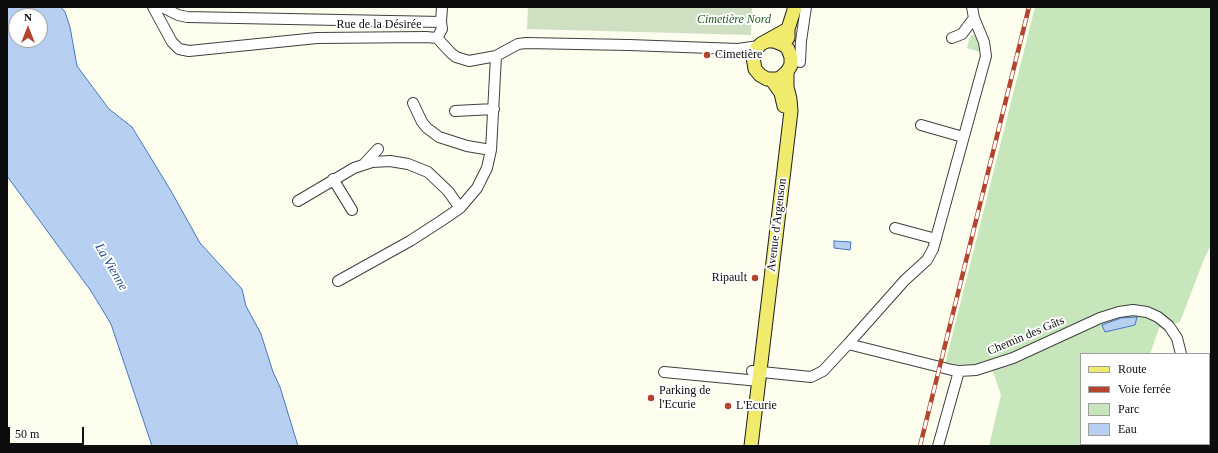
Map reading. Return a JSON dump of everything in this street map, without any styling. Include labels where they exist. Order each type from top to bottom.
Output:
[{"type":"main road","points":[[788,29],[763,44],[753,57],[753,65],[760,75],[771,80],[780,78],[787,72],[791,61],[788,50],[788,29],[795,7]]},
{"type":"main road","points":[[763,44],[779,42],[788,50]]},
{"type":"main road","name":"Avenue d'Argenson","points":[[755,377],[791,111],[787,87],[787,72]]},
{"type":"main road","name":"Avenue d'Argenson","points":[[755,377],[784,110],[782,96],[771,80]]},
{"type":"main road","points":[[743,446],[755,377]]},
{"type":"main road","points":[[751,446],[755,377]]},
{"type":"street","name":"Rue de la Désirée","points":[[153,7],[172,42],[179,49],[189,51],[317,38],[426,37],[437,38],[450,53],[463,60],[477,61],[496,56],[518,44],[526,43],[738,49],[763,44]]},
{"type":"street","points":[[162,7],[178,15],[187,17],[442,22]]},
{"type":"street","points":[[437,38],[442,29],[442,7]]},
{"type":"street","points":[[800,62],[801,41],[806,7]]},
{"type":"street","points":[[664,372],[755,377],[811,376],[823,371],[905,280],[927,260],[934,249],[986,56],[984,42],[974,18],[972,7]]},
{"type":"street","points":[[952,38],[962,34],[974,18]]},
{"type":"street","points":[[738,49],[753,65]]},
{"type":"street","points":[[338,281],[410,241],[460,208],[471,197],[482,180],[487,168],[491,150],[496,56]]},
{"type":"street","points":[[413,103],[422,122],[439,137],[467,146],[491,150]]},
{"type":"street","points":[[455,111],[494,109]]},
{"type":"street","points":[[921,125],[963,137]]},
{"type":"street","points":[[364,164],[378,149]]},
{"type":"street","points":[[298,201],[345,172],[364,164],[399,161],[428,172],[448,191],[460,208]]},
{"type":"street","points":[[333,179],[352,210]]},
{"type":"street","points":[[895,228],[936,239]]},
{"type":"street","name":"Chemin des Gâts","points":[[848,344],[959,371],[976,370],[1013,358],[1100,318],[1119,312],[1133,310],[1147,312],[1158,317],[1169,326],[1176,338],[1181,353]]},
{"type":"street","points":[[938,446],[959,371]]},
{"type":"green space","name":"Cimetière Nord","points":[[528,7],[752,7],[751,35],[527,29]]},
{"type":"green space","points":[[1035,7],[1211,7],[1211,245],[1204,259],[1180,322],[1159,328],[1150,353],[1080,353],[1080,445],[1118,446],[989,446],[1001,395],[989,360],[971,365],[945,364]]},
{"type":"green space","points":[[972,35],[976,37],[983,53],[967,48]]},
{"type":"water","name":"La Vienne","points":[[7,7],[61,7],[65,12],[70,27],[77,66],[109,109],[132,127],[171,191],[200,243],[242,289],[246,306],[261,334],[273,372],[280,387],[298,446],[152,446],[111,324],[91,291],[7,176]]},
{"type":"water","points":[[834,241],[851,242],[850,250],[834,248]]},
{"type":"water","points":[[1137,317],[1135,325],[1105,332],[1102,325],[1121,318]]},
{"type":"railway","points":[[920,446],[1029,7]]},
{"type":"place","name":"Cimetière","points":[[707,55]]},
{"type":"place","name":"Ripault","points":[[755,278]]},
{"type":"place","name":"Parking de l'Ecurie","points":[[651,398]]},
{"type":"place","name":"L'Ecurie","points":[[728,406]]}]
